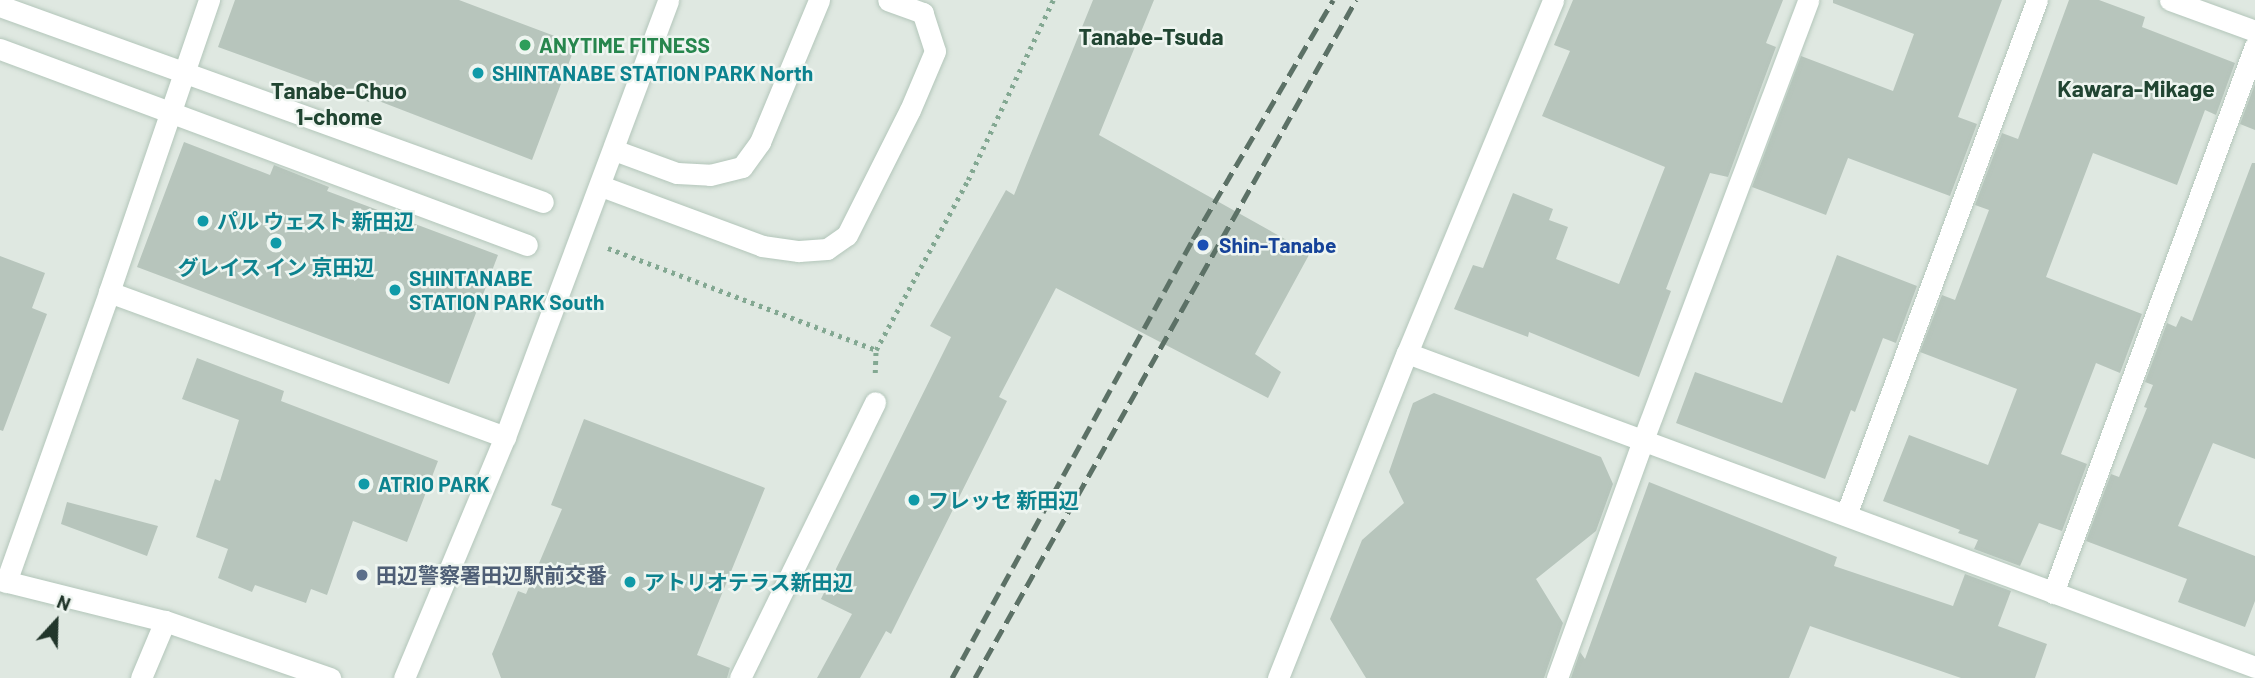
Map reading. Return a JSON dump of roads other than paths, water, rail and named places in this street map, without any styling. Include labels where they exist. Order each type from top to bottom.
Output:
[{"type":"street","points":[[209,0],[182,71],[109,292],[3,581],[165,621],[330,678]]},
{"type":"street","points":[[404,678],[505,437],[601,186],[668,0]]},
{"type":"street","points":[[614,150],[677,173],[710,176],[742,167],[760,142],[819,0]]},
{"type":"street","points":[[601,186],[762,246],[799,251],[827,249],[847,235],[910,110],[934,51],[923,13],[888,0]]},
{"type":"street","points":[[1278,678],[1406,353],[1553,0]]},
{"type":"street","points":[[1558,678],[1643,440],[1808,0]]},
{"type":"street","points":[[1846,515],[2037,0]]},
{"type":"street","points":[[2171,0],[2255,31]]},
{"type":"street","points":[[0,6],[543,202]]},
{"type":"street","points":[[2053,593],[2255,46]]},
{"type":"street","points":[[0,48],[527,245]]},
{"type":"street","points":[[109,292],[505,437]]},
{"type":"street","points":[[1406,353],[2255,667]]},
{"type":"street","points":[[740,678],[875,402]]},
{"type":"street","points":[[141,678],[165,621]]},
{"type":"railway","points":[[952,678],[1193,239],[1333,0]]},
{"type":"railway","points":[[975,678],[1356,0]]},
{"type":"place","name":"ANYTIME FITNESS","points":[[525,45]]},
{"type":"place","name":"SHINTANABE STATION PARK North","points":[[478,73]]},
{"type":"place","name":"パル ウェスト 新田辺","points":[[203,221]]},
{"type":"place","name":"グレイス イン 京田辺","points":[[276,243]]},
{"type":"place","name":"Shin-Tanabe","points":[[1203,245]]},
{"type":"place","name":"SHINTANABE STATION PARK South","points":[[395,290]]},
{"type":"place","name":"ATRIO PARK","points":[[364,484]]},
{"type":"place","name":"フレッセ 新田辺","points":[[914,500]]},
{"type":"place","name":"田辺警察署田辺駅前交番","points":[[362,575]]},
{"type":"place","name":"アトリオテラス新田辺","points":[[630,582]]},
{"type":"district","name":"Tanabe-Tsuda","points":[[1151,36]]},
{"type":"district","name":"Kawara-Mikage","points":[[2136,88]]},
{"type":"district","name":"Tanabe-Chuo 1-chome","points":[[339,103]]}]
